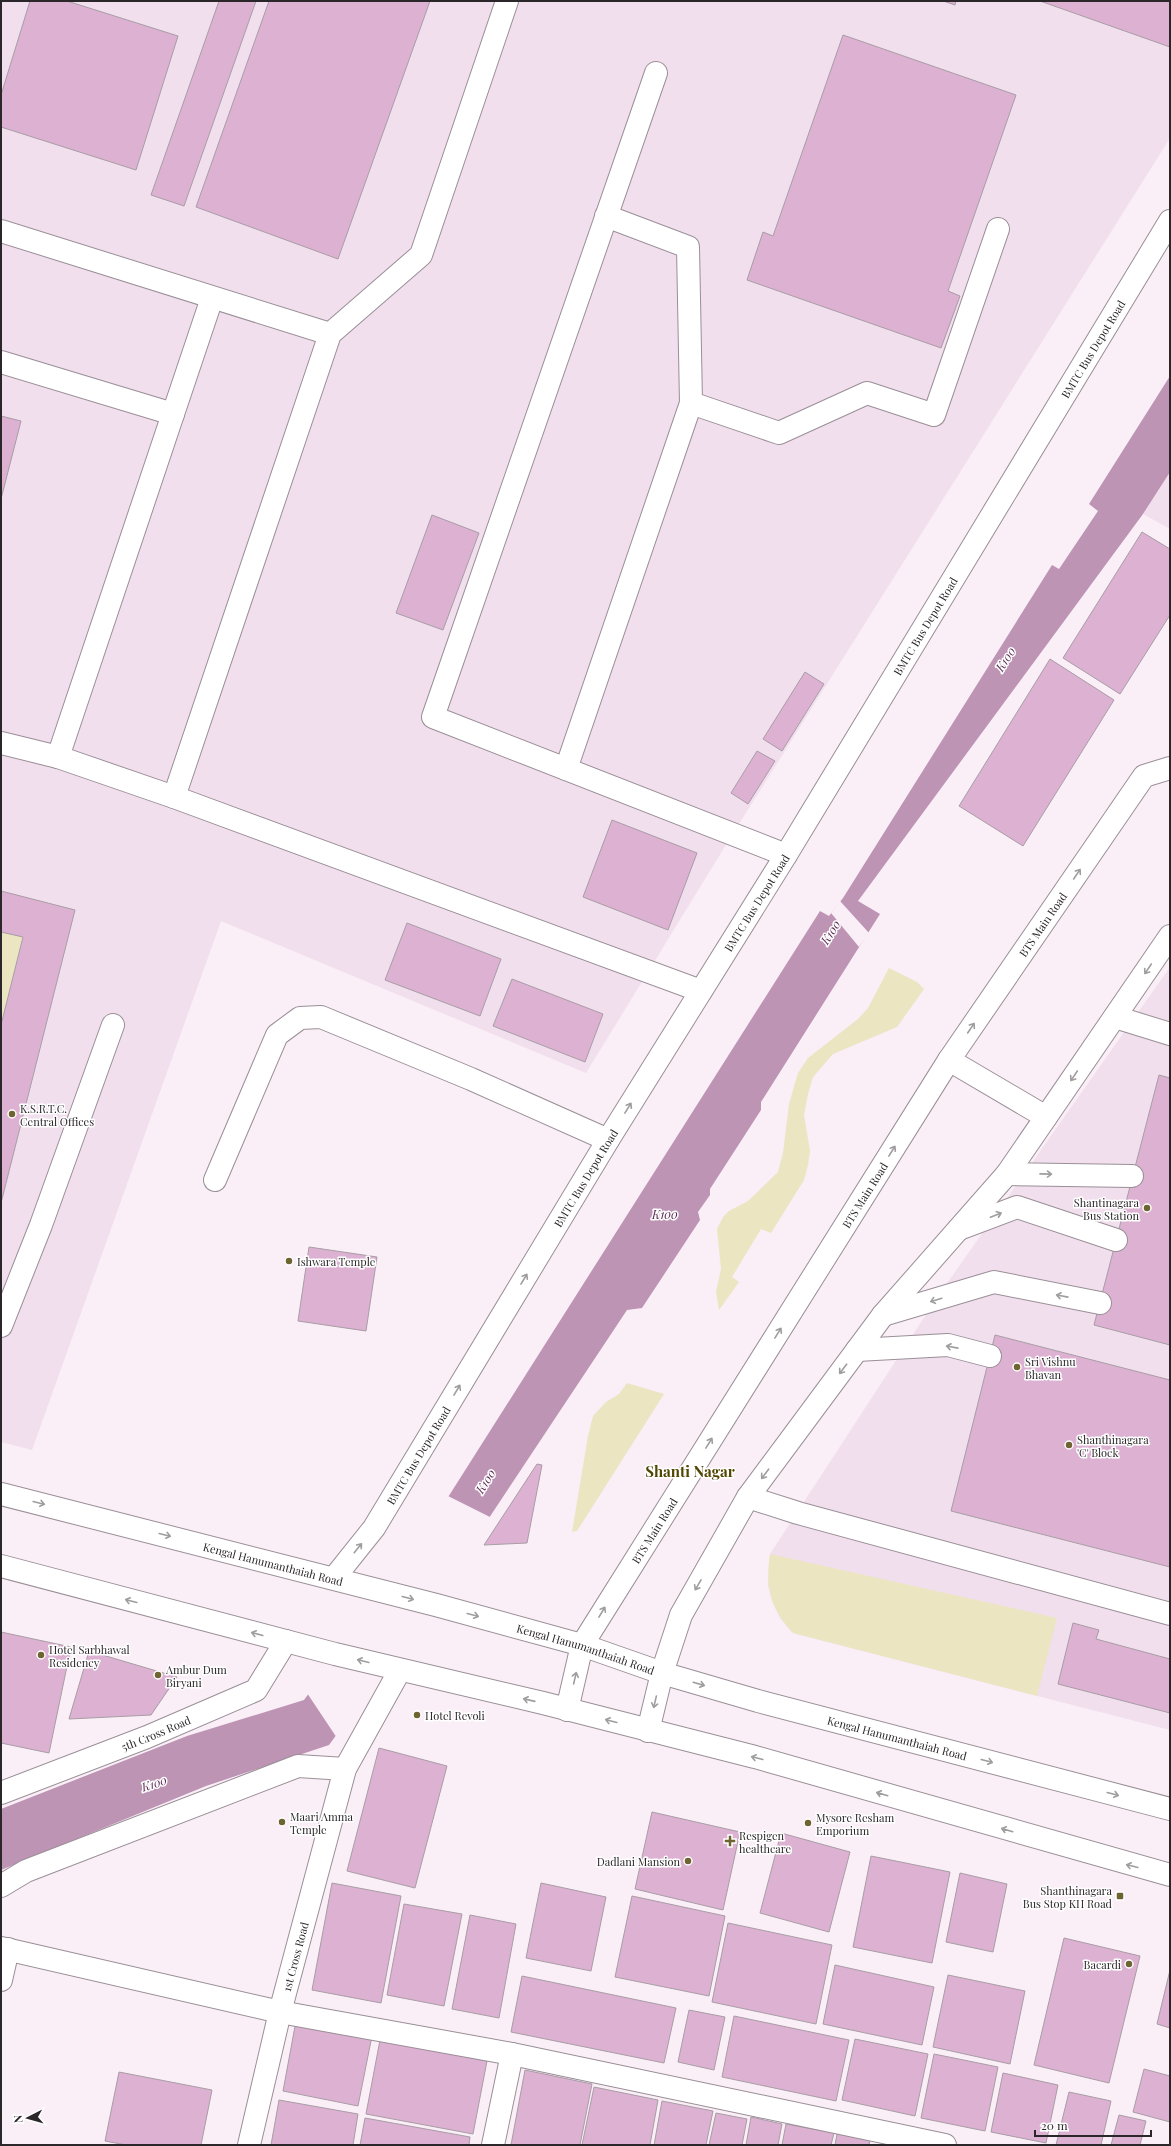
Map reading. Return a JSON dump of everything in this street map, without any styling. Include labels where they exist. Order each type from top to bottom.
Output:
[{"type":"street","points":[[174,797],[330,334],[421,255],[507,1]]},
{"type":"street","points":[[656,73],[432,717],[786,856]]},
{"type":"street","points":[[566,769],[691,404],[688,247],[606,216]]},
{"type":"street","name":"BMTC Bus Depot Road","points":[[334,1578],[374,1528],[608,1140],[786,856],[1170,221]]},
{"type":"street","points":[[691,404],[779,433],[867,393],[934,415],[998,229]]},
{"type":"street","points":[[1,232],[330,334]]},
{"type":"street","points":[[58,756],[212,298]]},
{"type":"street","points":[[1,362],[174,414]]},
{"type":"street","points":[[1,743],[58,756],[174,797],[701,991]]},
{"type":"street","name":"BTS Main Road","points":[[567,1710],[582,1646],[949,1060],[1144,776],[1170,768]]},
{"type":"street","points":[[648,1731],[662,1673],[681,1615],[748,1497],[883,1315],[1007,1174],[1170,936]]},
{"type":"street","points":[[216,1180],[277,1034],[300,1018],[321,1017],[470,1078],[608,1140]]},
{"type":"street","points":[[1115,1017],[1170,1034]]},
{"type":"street","points":[[1,1326],[41,1225],[113,1025]]},
{"type":"street","points":[[949,1060],[1046,1117]]},
{"type":"street","points":[[1007,1174],[1132,1176]]},
{"type":"street","points":[[959,1229],[1017,1207],[1116,1240]]},
{"type":"street","points":[[883,1315],[994,1282],[1100,1303]]},
{"type":"street","points":[[857,1350],[948,1345],[990,1356]]},
{"type":"street","name":"Kengal Hanumanthaiah Road","points":[[1,1494],[381,1590],[582,1646],[662,1673],[758,1701],[1170,1808]]},
{"type":"street","points":[[748,1497],[798,1513],[1170,1614]]},
{"type":"street","points":[[1,1566],[335,1654],[755,1757],[1170,1875]]},
{"type":"street","name":"5th Cross Road","points":[[1,1793],[147,1737],[256,1690],[286,1641]]},
{"type":"street","name":"1st Cross Road","points":[[249,2145],[280,2012],[345,1770],[396,1669]]},
{"type":"street","points":[[1,1886],[26,1870],[298,1766],[345,1770]]},
{"type":"street","points":[[1,1980],[4,1949],[280,2012],[512,2054],[945,2145]]},
{"type":"street","points":[[493,2145],[512,2054]]},
{"type":"shaded area","points":[[1,1],[1170,1],[1170,138],[732,835],[586,1073],[221,921],[32,1450],[1,1442]]},
{"type":"shaded area","points":[[1170,471],[1170,529],[1143,514]]},
{"type":"shaded area","points":[[1,932],[23,937],[1,1025]]},
{"type":"shaded area","points":[[1170,967],[1170,1730],[793,1633],[780,1618],[772,1600],[768,1585],[770,1554],[938,1296]]},
{"type":"shaded area","points":[[889,968],[917,982],[924,989],[897,1027],[833,1054],[813,1077],[804,1115],[810,1151],[804,1180],[771,1233],[761,1229],[732,1277],[739,1282],[719,1310],[716,1292],[721,1269],[717,1229],[723,1217],[729,1211],[748,1201],[778,1172],[783,1153],[789,1104],[798,1073],[808,1058],[858,1019],[868,1008]]},
{"type":"shaded area","points":[[627,1383],[664,1394],[577,1531],[572,1532],[588,1436],[593,1416],[606,1402],[619,1394]]},
{"type":"shaded area","points":[[770,1554],[1057,1618],[1037,1696],[793,1633],[779,1615],[771,1596],[768,1577]]},
{"type":"water","name":"K100","points":[[1170,376],[1170,472],[1143,514],[858,901],[880,914],[761,1102],[761,1110],[710,1189],[710,1195],[698,1212],[700,1220],[642,1308],[627,1310],[487,1521],[476,1544],[329,1745],[206,1786],[1,1870],[1,1809],[187,1736],[304,1700],[431,1524],[820,911],[829,916],[843,898],[1052,565],[1059,569],[1098,511],[1089,504]]},
{"type":"pier","points":[[840,901],[869,933],[859,947],[831,913]]},
{"type":"pier","points":[[448,1496],[492,1518],[477,1546],[337,1738],[307,1693]]},
{"type":"building","points":[[30,1],[67,1],[178,36],[136,170],[1,127],[1,95]]},
{"type":"building","points":[[219,1],[256,1],[184,206],[151,195]]},
{"type":"building","points":[[269,1],[430,1],[338,259],[196,207]]},
{"type":"building","points":[[943,1],[956,1],[955,5]]},
{"type":"building","points":[[1040,1],[1170,1],[1170,47]]},
{"type":"building","points":[[843,35],[1016,95],[948,291],[960,296],[941,348],[747,280],[763,232],[773,236]]},
{"type":"building","points":[[1,416],[21,421],[1,499]]},
{"type":"building","points":[[432,515],[479,533],[443,630],[396,613]]},
{"type":"building","points":[[1142,532],[1170,549],[1170,615],[1120,694],[1063,658]]},
{"type":"building","points":[[1050,659],[1114,700],[1023,846],[959,806]]},
{"type":"building","points":[[805,672],[824,684],[782,751],[763,739]]},
{"type":"building","points":[[757,751],[775,761],[748,804],[731,793]]},
{"type":"building","points":[[612,820],[697,853],[668,930],[583,897]]},
{"type":"building","name":"K.S.R.T.C. Central Offices","points":[[1,891],[75,910],[1,1203],[1,1025],[23,937],[1,932]]},
{"type":"building","points":[[407,923],[501,959],[480,1016],[385,980]]},
{"type":"building","points":[[512,979],[603,1014],[585,1062],[493,1026]]},
{"type":"building","name":"Shantinagara Bus Station","points":[[1159,1075],[1170,1078],[1170,1345],[1094,1325]]},
{"type":"building","points":[[309,1247],[377,1257],[366,1331],[298,1321]]},
{"type":"building","name":"Shanthinagara 'C' Block","points":[[995,1335],[1170,1380],[1170,1567],[951,1511]]},
{"type":"building","points":[[537,1464],[542,1465],[527,1543],[484,1545]]},
{"type":"building","points":[[1073,1623],[1099,1630],[1096,1639],[1170,1659],[1170,1713],[1058,1684]]},
{"type":"building","points":[[1,1632],[71,1647],[49,1753],[1,1743]]},
{"type":"building","points":[[89,1651],[177,1677],[151,1715],[69,1719]]},
{"type":"building","points":[[379,1748],[447,1766],[415,1888],[347,1871]]},
{"type":"building","name":"Dadlani Mansion","points":[[652,1812],[740,1832],[723,1910],[635,1889]]},
{"type":"building","points":[[781,1833],[850,1852],[829,1932],[760,1913]]},
{"type":"building","points":[[871,1856],[950,1872],[932,1963],[853,1947]]},
{"type":"building","points":[[960,1873],[1007,1884],[993,1952],[946,1942]]},
{"type":"building","points":[[332,1883],[401,1896],[381,2003],[312,1990]]},
{"type":"building","points":[[541,1883],[606,1897],[591,1971],[526,1958]]},
{"type":"building","points":[[632,1896],[725,1916],[709,1996],[615,1977]]},
{"type":"building","points":[[404,1904],[462,1914],[444,2006],[387,1995]]},
{"type":"building","points":[[470,1915],[516,1924],[499,2018],[452,2009]]},
{"type":"building","points":[[728,1923],[832,1945],[816,2024],[712,2002]]},
{"type":"building","points":[[1064,1938],[1140,1956],[1109,2083],[1034,2065]]},
{"type":"building","points":[[835,1965],[934,1987],[922,2045],[823,2024]]},
{"type":"building","points":[[1170,1970],[1170,2028],[1157,2024]]},
{"type":"building","points":[[948,1975],[1025,1991],[1010,2064],[933,2047]]},
{"type":"building","points":[[522,1976],[676,2008],[664,2063],[511,2032]]},
{"type":"building","points":[[689,2010],[725,2017],[714,2070],[678,2062]]},
{"type":"building","points":[[734,2016],[849,2040],[836,2101],[722,2077]]},
{"type":"building","points":[[296,2021],[372,2036],[358,2106],[283,2091]]},
{"type":"building","points":[[855,2039],[928,2054],[915,2116],[842,2100]]},
{"type":"building","points":[[380,2040],[487,2061],[473,2134],[366,2114]]},
{"type":"building","points":[[934,2054],[998,2067],[985,2131],[921,2118]]},
{"type":"building","points":[[1144,2069],[1170,2076],[1170,2122],[1133,2112]]},
{"type":"building","points":[[525,2070],[592,2084],[580,2145],[511,2145]]},
{"type":"building","points":[[119,2072],[212,2090],[201,2145],[126,2145],[105,2141]]},
{"type":"building","points":[[1003,2073],[1058,2085],[1046,2143],[991,2132]]},
{"type":"building","points":[[594,2087],[658,2100],[650,2145],[582,2145]]},
{"type":"building","points":[[1069,2092],[1111,2101],[1101,2145],[1056,2145]]},
{"type":"building","points":[[279,2100],[358,2114],[353,2145],[271,2145]]},
{"type":"building","points":[[662,2101],[713,2111],[706,2145],[654,2145]]},
{"type":"building","points":[[716,2113],[747,2119],[742,2145],[709,2145]]},
{"type":"building","points":[[1119,2115],[1146,2121],[1140,2145],[1111,2145]]},
{"type":"building","points":[[751,2117],[782,2124],[778,2145],[746,2145]]},
{"type":"building","points":[[365,2118],[470,2137],[469,2145],[360,2145]]},
{"type":"building","points":[[786,2124],[834,2133],[831,2145],[782,2145]]},
{"type":"building","points":[[837,2134],[870,2140],[869,2145],[835,2145]]},
{"type":"place","name":"K.S.R.T.C. Central Offices","points":[[12,1114]]},
{"type":"place","name":"Shantinagara Bus Station","points":[[1147,1208]]},
{"type":"place","name":"Ishwara Temple","points":[[289,1261]]},
{"type":"place","name":"Sri Vishnu Bhavan","points":[[1017,1367]]},
{"type":"place","name":"Shanthinagara 'C' Block","points":[[1069,1445]]},
{"type":"place","name":"Hotel Sarbhawal Residency","points":[[41,1655]]},
{"type":"place","name":"Ambur Dum Biryani","points":[[158,1675]]},
{"type":"place","name":"Hotel Revoli","points":[[417,1715]]},
{"type":"place","name":"Maari Amma Temple","points":[[282,1822]]},
{"type":"place","name":"Mysore Resham Emporium","points":[[808,1823]]},
{"type":"place","name":"Respigen healthcare","points":[[730,1841]]},
{"type":"place","name":"Dadlani Mansion","points":[[688,1861]]},
{"type":"place","name":"Shanthinagara Bus Stop KH Road","points":[[1120,1896]]},
{"type":"place","name":"Bacardi","points":[[1129,1964]]},
{"type":"district","name":"Shanti Nagar","points":[[690,1471]]}]
